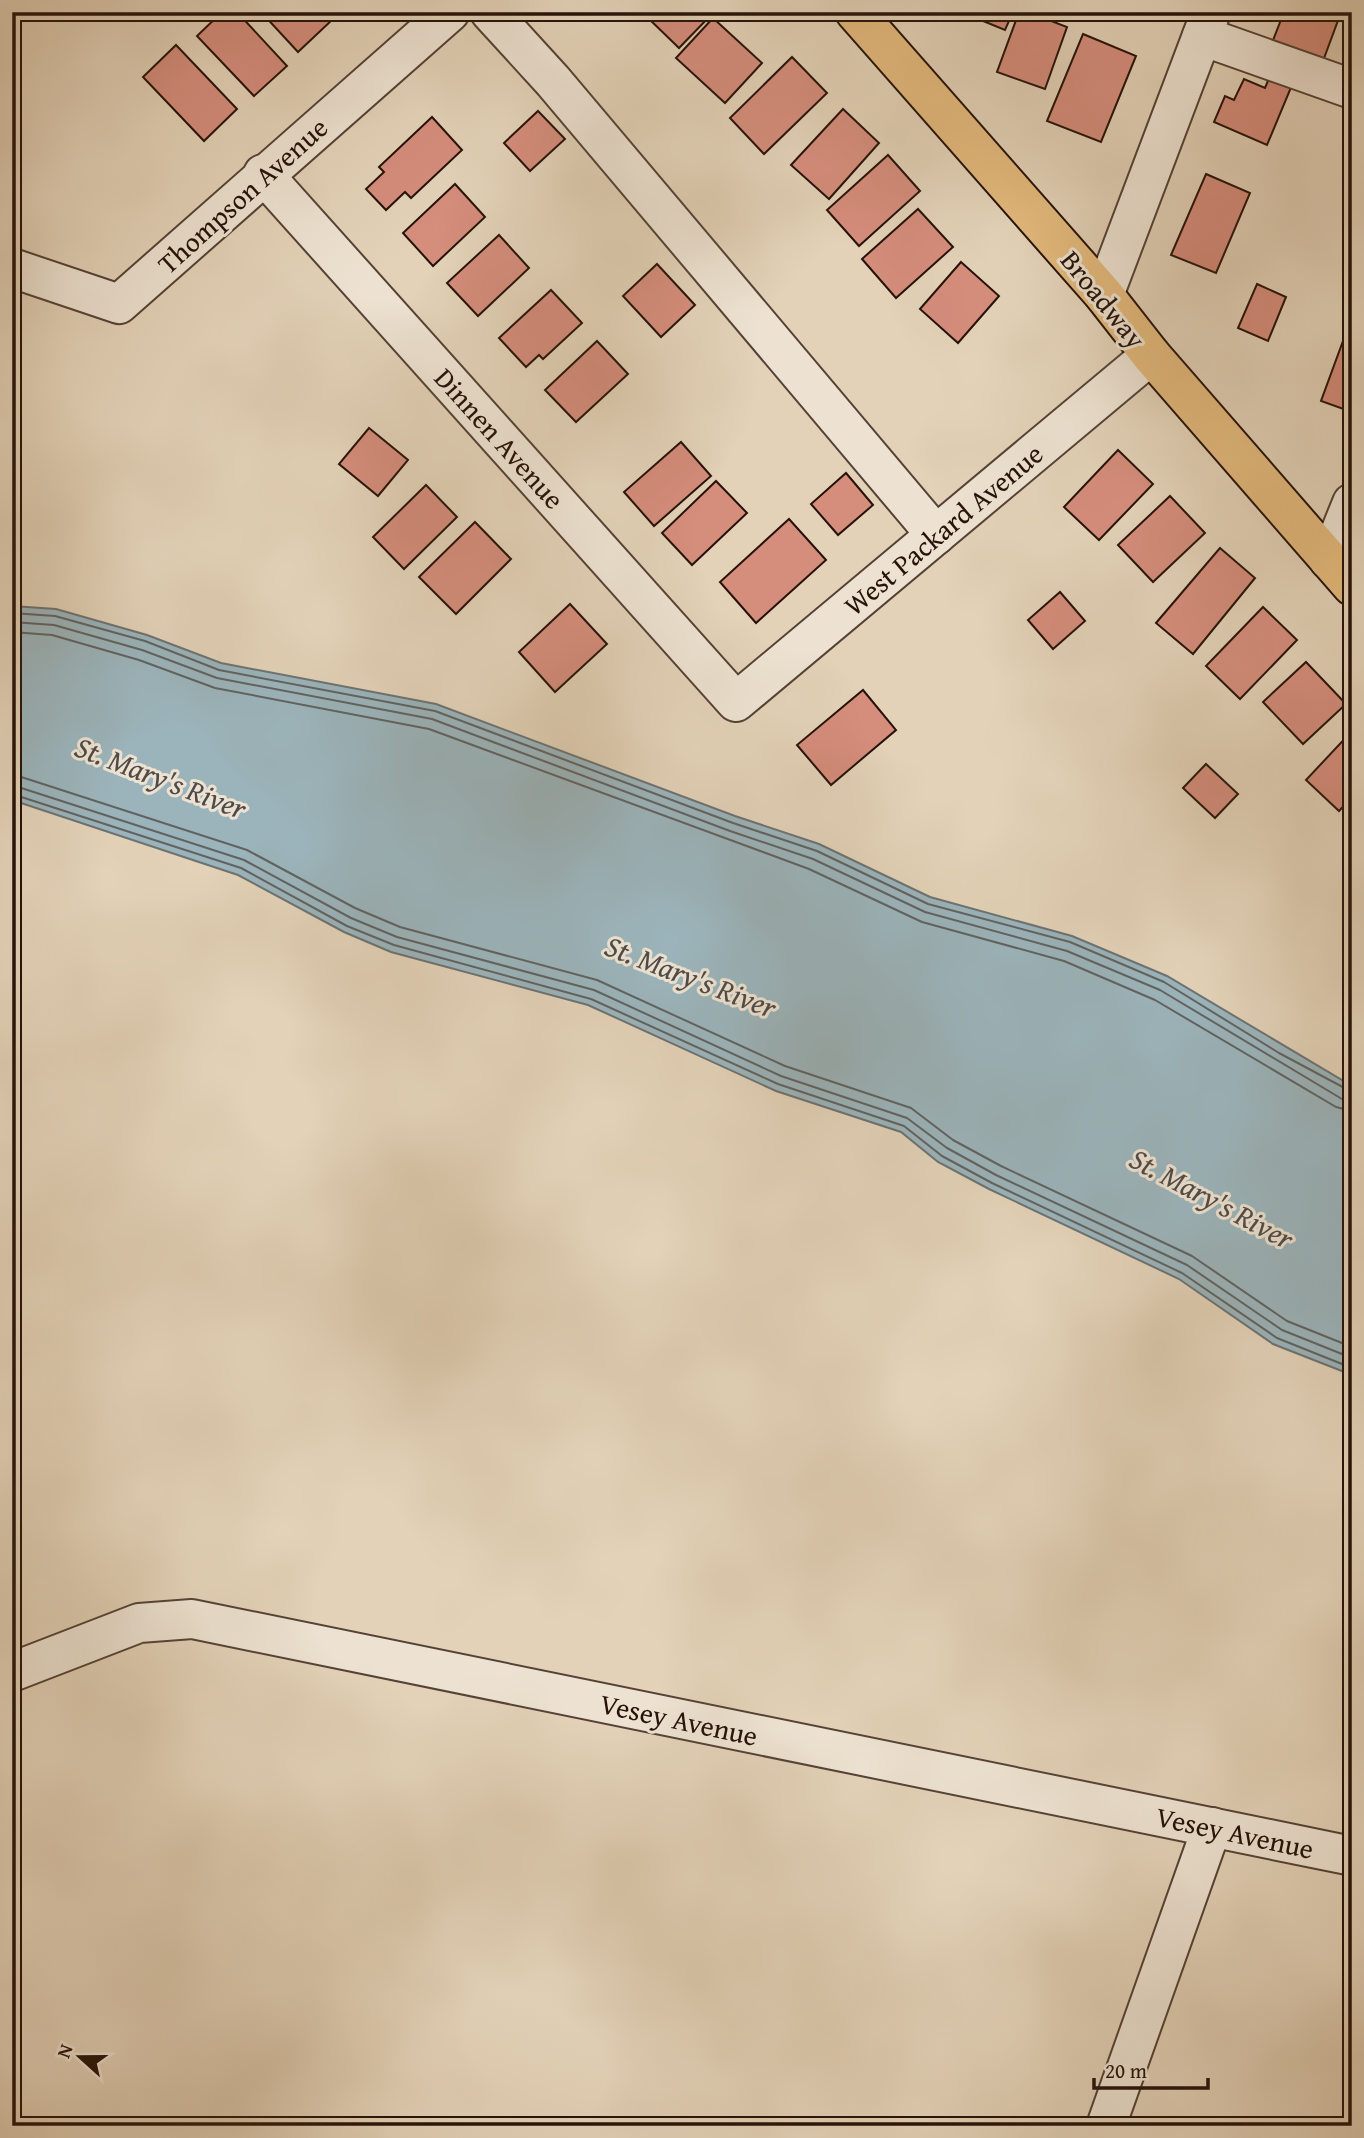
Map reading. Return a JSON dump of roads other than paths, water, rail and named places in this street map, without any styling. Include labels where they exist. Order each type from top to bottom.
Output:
[{"type":"main road","name":"Broadway","points":[[855,12],[1104,295],[1150,355],[1340,573]]},
{"type":"street","points":[[490,12],[553,81],[936,535]]},
{"type":"street","name":"Thompson Avenue","points":[[12,268],[119,304],[436,17]]},
{"type":"street","points":[[1104,295],[1206,24],[1352,89]]},
{"type":"street","name":"Dinnen Avenue","points":[[263,174],[736,702]]},
{"type":"street","name":"West Packard Avenue","points":[[736,702],[1150,355]]},
{"type":"street","points":[[1340,573],[1352,503]]},
{"type":"street","name":"Vesey Avenue","points":[[12,1672],[139,1623],[192,1619],[1352,1856]]},
{"type":"street","points":[[1106,2126],[1212,1827]]},
{"type":"water","name":"St. Mary's River","points":[[12,606],[56,609],[147,635],[221,663],[436,704],[735,816],[819,844],[930,897],[1072,936],[1167,976],[1352,1086],[1352,1375],[1273,1344],[1179,1279],[989,1189],[938,1162],[901,1132],[776,1091],[588,1005],[391,952],[344,932],[238,875],[12,800]]}]
